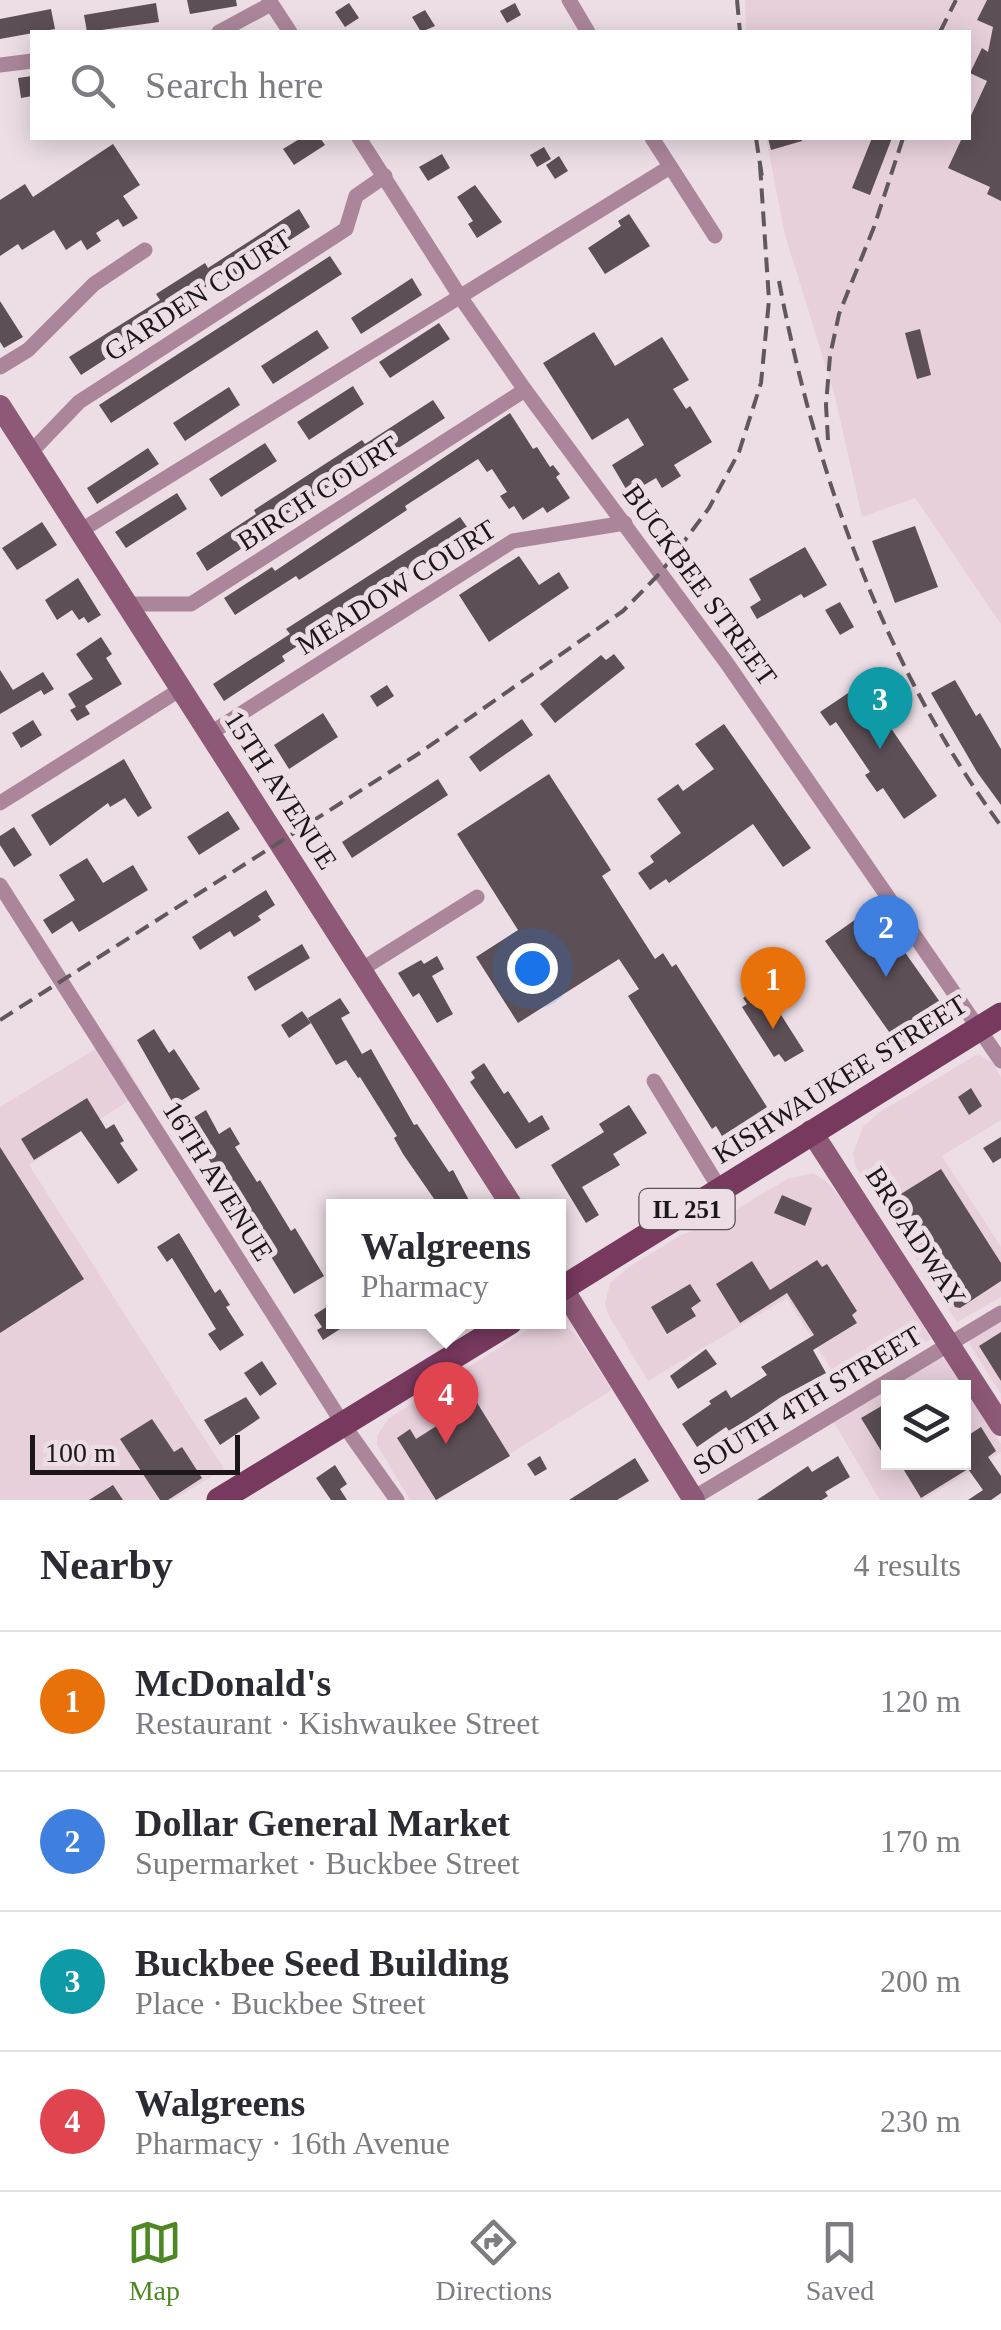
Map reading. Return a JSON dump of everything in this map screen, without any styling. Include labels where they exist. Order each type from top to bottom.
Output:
[{"type":"main road","name":"15TH AVENUE","points":[[0,406],[508,1199]]},
{"type":"main road","name":"KISHWAUKEE STREET","points":[[566,1283],[991,1022]]},
{"type":"main road","name":"BROADWAY","points":[[811,1131],[1001,1425]]},
{"type":"main road","points":[[566,1297],[692,1499]]},
{"type":"main road","points":[[219,1500],[499,1329]]},
{"type":"street","points":[[569,0],[587,30]]},
{"type":"street","points":[[222,30],[270,2],[289,30]]},
{"type":"street","points":[[0,66],[30,61]]},
{"type":"street","name":"BUCKBEE STREET","points":[[360,140],[525,390],[991,1022],[1001,1061]]},
{"type":"street","points":[[653,140],[715,236]]},
{"type":"street","points":[[80,531],[670,167]]},
{"type":"street","name":"GARDEN COURT","points":[[30,453],[79,402],[346,229],[356,196],[385,176]]},
{"type":"street","points":[[0,367],[28,350],[94,284],[145,250]]},
{"type":"street","name":"BIRCH COURT","points":[[127,604],[191,604],[525,390]]},
{"type":"street","name":"MEADOW COURT","points":[[208,734],[513,541],[625,523]]},
{"type":"street","points":[[0,803],[181,689]]},
{"type":"street","name":"16TH AVENUE","points":[[0,885],[343,1424],[397,1500]]},
{"type":"street","points":[[362,970],[478,897]]},
{"type":"street","points":[[654,1081],[720,1188]]},
{"type":"street","name":"SOUTH 4TH STREET","points":[[692,1499],[1001,1312]]},
{"type":"shaded area","points":[[745,0],[1001,0],[1001,624],[915,498],[862,517],[835,397],[785,235],[766,140],[971,140],[971,30],[746,30]]},
{"type":"shaded area","points":[[110,1040],[142,1092],[29,1165],[224,1469],[173,1500],[0,1500],[0,1107]]},
{"type":"shaded area","points":[[978,1054],[992,1062],[1001,1077],[1001,1120],[942,1156],[1001,1247],[1001,1297],[957,1322],[855,1165],[853,1153],[863,1127],[880,1112]]},
{"type":"shaded area","points":[[813,1173],[826,1181],[851,1210],[931,1339],[845,1392],[787,1298],[648,1381],[609,1316],[605,1304],[610,1283],[681,1235],[712,1224],[787,1179]]},
{"type":"shaded area","points":[[1001,1320],[1001,1394],[970,1339]]},
{"type":"shaded area","points":[[568,1328],[612,1390],[437,1500],[410,1500],[377,1445],[377,1436],[388,1419],[528,1329]]},
{"type":"shaded area","points":[[942,1357],[960,1380],[903,1380]]},
{"type":"shaded area","points":[[881,1393],[881,1470],[971,1470],[971,1398],[1001,1444],[1001,1452],[923,1500],[880,1500],[833,1421]]},
{"type":"building","points":[[187,0],[236,0],[237,6],[190,14]]},
{"type":"building","points":[[987,0],[1001,0],[1001,201],[987,194],[990,187],[948,168],[961,140],[971,140],[971,116],[987,81],[971,71],[982,48],[988,52],[993,27],[977,20]]},
{"type":"building","points":[[156,3],[159,22],[87,30],[84,15]]},
{"type":"building","points":[[349,3],[359,18],[345,27],[335,12]]},
{"type":"building","points":[[515,3],[521,15],[507,23],[500,11]]},
{"type":"building","points":[[51,9],[55,29],[30,30],[30,34],[0,39],[0,19]]},
{"type":"building","points":[[425,10],[435,26],[420,30],[412,17]]},
{"type":"building","points":[[30,76],[30,96],[21,98],[18,78]]},
{"type":"building","points":[[298,140],[321,140],[325,145],[294,165],[283,149]]},
{"type":"building","points":[[768,140],[802,141],[771,150]]},
{"type":"building","points":[[871,140],[891,140],[870,195],[852,188]]},
{"type":"building","points":[[113,144],[140,185],[123,196],[138,218],[123,227],[118,219],[96,233],[101,241],[87,250],[81,240],[66,250],[54,230],[22,250],[18,244],[0,256],[0,200],[25,184],[33,197]]},
{"type":"building","points":[[544,147],[551,159],[537,167],[530,155]]},
{"type":"building","points":[[442,154],[450,168],[428,181],[419,167]]},
{"type":"building","points":[[559,156],[568,171],[555,179],[546,165]]},
{"type":"building","points":[[475,185],[502,222],[477,238],[468,224],[473,221],[457,197]]},
{"type":"building","points":[[299,209],[310,227],[232,278],[229,272],[81,375],[69,357],[160,300],[156,294],[205,263],[208,268]]},
{"type":"building","points":[[629,214],[650,246],[605,274],[588,248],[621,226],[618,221]]},
{"type":"building","points":[[330,256],[342,274],[111,423],[99,405]]},
{"type":"building","points":[[412,278],[422,295],[361,334],[351,318]]},
{"type":"building","points":[[0,301],[23,337],[4,348],[0,342]]},
{"type":"building","points":[[439,323],[450,339],[390,378],[379,362]]},
{"type":"building","points":[[920,329],[931,375],[917,379],[905,333]]},
{"type":"building","points":[[317,330],[329,348],[273,384],[261,366]]},
{"type":"building","points":[[594,332],[615,366],[662,337],[689,380],[673,389],[686,409],[690,406],[712,442],[674,465],[681,476],[662,488],[656,478],[629,494],[612,465],[644,445],[628,418],[592,440],[543,363]]},
{"type":"building","points":[[353,386],[364,404],[309,440],[297,422]]},
{"type":"building","points":[[229,387],[240,405],[185,441],[173,423]]},
{"type":"building","points":[[433,400],[445,418],[389,454],[386,450],[252,536],[255,540],[207,571],[196,553],[362,440],[365,444]]},
{"type":"building","points":[[510,413],[533,449],[537,447],[550,467],[553,465],[560,474],[556,477],[570,498],[547,513],[543,507],[523,520],[514,506],[509,509],[500,496],[507,492],[492,469],[487,472],[478,459],[405,506],[407,510],[360,541],[235,615],[224,598],[272,567],[275,571]]},
{"type":"building","points":[[265,443],[277,461],[221,497],[209,479]]},
{"type":"building","points":[[148,448],[159,464],[97,504],[87,488]]},
{"type":"building","points":[[177,493],[187,509],[126,548],[115,532]]},
{"type":"building","points":[[460,517],[472,534],[282,656],[285,661],[224,701],[213,684],[290,634],[286,629]]},
{"type":"building","points":[[42,522],[57,545],[17,570],[2,548]]},
{"type":"building","points":[[915,526],[938,587],[895,603],[872,541]]},
{"type":"building","points":[[805,547],[827,585],[804,598],[801,594],[757,619],[750,607],[761,600],[749,579]]},
{"type":"building","points":[[519,556],[539,585],[559,572],[569,588],[489,642],[459,595]]},
{"type":"building","points":[[78,578],[101,615],[88,623],[84,617],[79,620],[72,610],[57,620],[45,600]]},
{"type":"building","points":[[840,602],[854,627],[840,635],[825,610]]},
{"type":"building","points":[[101,637],[112,654],[106,658],[122,684],[85,706],[90,714],[77,721],[70,710],[76,707],[68,694],[93,679],[76,654]]},
{"type":"building","points":[[614,654],[625,668],[555,723],[540,704],[601,655],[606,660]]},
{"type":"building","points":[[0,670],[13,690],[43,672],[54,689],[44,695],[41,690],[0,714]]},
{"type":"building","points":[[869,679],[890,709],[882,715],[937,796],[904,819],[883,788],[877,792],[865,775],[870,772],[836,722],[830,726],[820,712]]},
{"type":"building","points":[[955,680],[1001,749],[1001,805],[931,693]]},
{"type":"building","points":[[387,685],[394,696],[377,707],[370,696]]},
{"type":"building","points":[[323,713],[338,737],[289,769],[274,745]]},
{"type":"building","points":[[522,719],[533,735],[480,772],[469,757]]},
{"type":"building","points":[[33,720],[42,735],[21,748],[12,733]]},
{"type":"building","points":[[724,724],[811,848],[783,867],[753,824],[669,883],[666,879],[650,890],[638,873],[654,862],[650,856],[681,833],[657,799],[678,784],[683,791],[714,769],[695,744]]},
{"type":"building","points":[[124,759],[152,808],[138,817],[125,798],[110,807],[108,803],[50,846],[31,815]]},
{"type":"building","points":[[549,774],[611,870],[602,876],[655,959],[663,953],[672,967],[676,964],[767,1107],[722,1136],[716,1126],[712,1129],[628,996],[639,989],[619,959],[518,1023],[476,957],[518,930],[457,834]]},
{"type":"building","points":[[438,779],[448,795],[352,858],[342,842]]},
{"type":"building","points":[[228,811],[240,829],[199,855],[187,837]]},
{"type":"building","points":[[14,827],[32,855],[14,867],[0,845],[0,836]]},
{"type":"building","points":[[87,858],[103,883],[133,865],[148,890],[79,932],[72,921],[52,934],[43,920],[75,900],[59,875]]},
{"type":"building","points":[[266,890],[275,905],[258,916],[261,920],[234,937],[230,931],[200,950],[192,937]]},
{"type":"building","points":[[873,907],[947,1012],[899,1046],[825,941]]},
{"type":"building","points":[[302,944],[310,958],[255,991],[247,977]]},
{"type":"building","points":[[437,956],[444,969],[432,976],[453,1014],[437,1023],[419,993],[413,997],[398,973]]},
{"type":"building","points":[[762,985],[804,1051],[785,1062],[779,1054],[774,1057],[742,1007],[747,1004],[743,998]]},
{"type":"building","points":[[340,998],[350,1013],[341,1018],[362,1054],[371,1049],[414,1125],[417,1124],[449,1172],[453,1170],[468,1199],[434,1199],[403,1154],[394,1138],[397,1136],[360,1077],[346,1060],[336,1065],[308,1018]]},
{"type":"building","points":[[302,1011],[311,1023],[289,1038],[281,1025]]},
{"type":"building","points":[[154,1029],[169,1053],[174,1049],[200,1089],[174,1105],[137,1040]]},
{"type":"building","points":[[484,1063],[529,1123],[542,1115],[550,1129],[516,1149],[470,1082],[475,1078],[471,1072]]},
{"type":"building","points":[[971,1088],[982,1106],[969,1115],[958,1097]]},
{"type":"building","points":[[87,1098],[106,1129],[114,1124],[124,1141],[120,1143],[138,1170],[118,1184],[81,1131],[34,1160],[21,1139]]},
{"type":"building","points":[[629,1105],[647,1133],[613,1154],[620,1165],[582,1187],[599,1215],[586,1223],[551,1165],[604,1132],[599,1124]]},
{"type":"building","points":[[206,1110],[219,1134],[230,1127],[240,1144],[235,1147],[257,1182],[260,1180],[291,1231],[295,1228],[324,1276],[294,1294],[251,1224],[256,1221],[231,1182],[226,1186],[188,1121]]},
{"type":"building","points":[[1001,1137],[1001,1158],[993,1163],[983,1148]]},
{"type":"building","points":[[0,1147],[84,1279],[0,1333]]},
{"type":"building","points":[[941,1169],[1001,1263],[1001,1281],[960,1308],[955,1307],[888,1202]]},
{"type":"building","points":[[782,1195],[812,1208],[805,1226],[774,1213]]},
{"type":"building","points":[[179,1233],[215,1293],[220,1289],[230,1305],[226,1307],[244,1335],[220,1351],[208,1334],[216,1329],[172,1258],[167,1262],[157,1247]]},
{"type":"building","points":[[817,1260],[822,1267],[827,1264],[857,1311],[852,1315],[857,1323],[813,1350],[826,1373],[781,1397],[730,1432],[726,1427],[697,1447],[682,1424],[726,1390],[731,1398],[767,1375],[761,1367],[814,1335],[787,1293],[740,1323],[716,1284],[752,1261],[770,1290]]},
{"type":"building","points":[[690,1284],[701,1301],[691,1308],[696,1316],[667,1334],[651,1307]]},
{"type":"building","points":[[326,1307],[326,1329],[340,1329],[323,1340],[317,1330],[322,1327],[314,1315]]},
{"type":"building","points":[[1001,1332],[1001,1381],[979,1346]]},
{"type":"building","points":[[706,1349],[717,1364],[678,1389],[670,1376]]},
{"type":"building","points":[[262,1361],[277,1384],[260,1396],[244,1373]]},
{"type":"building","points":[[246,1397],[260,1418],[220,1445],[204,1420]]},
{"type":"building","points":[[476,1401],[510,1456],[436,1500],[397,1438],[410,1429],[416,1439]]},
{"type":"building","points":[[881,1406],[881,1451],[861,1418]]},
{"type":"building","points":[[152,1419],[174,1452],[182,1447],[202,1478],[168,1500],[160,1500],[120,1439]]},
{"type":"building","points":[[981,1427],[996,1451],[988,1457],[1001,1476],[1001,1493],[991,1500],[968,1500],[983,1490],[969,1470],[971,1433]]},
{"type":"building","points":[[540,1456],[547,1469],[535,1476],[527,1464]]},
{"type":"building","points":[[838,1456],[850,1477],[825,1492],[828,1496],[822,1500],[757,1500],[808,1466],[812,1472]]},
{"type":"building","points":[[635,1458],[649,1481],[617,1500],[569,1500]]},
{"type":"building","points":[[335,1465],[347,1484],[340,1489],[347,1500],[331,1500],[316,1478]]},
{"type":"building","points":[[904,1470],[966,1470],[921,1498]]},
{"type":"building","points":[[113,1485],[123,1500],[89,1500]]},
{"type":"railway","points":[[737,0],[740,30]]},
{"type":"railway","points":[[941,30],[956,0]]},
{"type":"railway","points":[[756,140],[762,177]]},
{"type":"railway","points":[[828,440],[830,356],[839,314],[874,227],[902,140]]},
{"type":"railway","points":[[0,1020],[418,754],[623,611],[661,572],[709,508],[739,452],[761,383],[769,300],[760,165]]},
{"type":"railway","points":[[779,281],[813,425],[860,566],[922,701],[1001,826]]},
{"type":"place","name":"Buckbee Seed Building","points":[[880,749]]},
{"type":"place","name":"Dollar General Market","points":[[886,977]]},
{"type":"place","name":"McDonald's","points":[[773,1029]]},
{"type":"place","name":"Walgreens","points":[[446,1444]]}]
